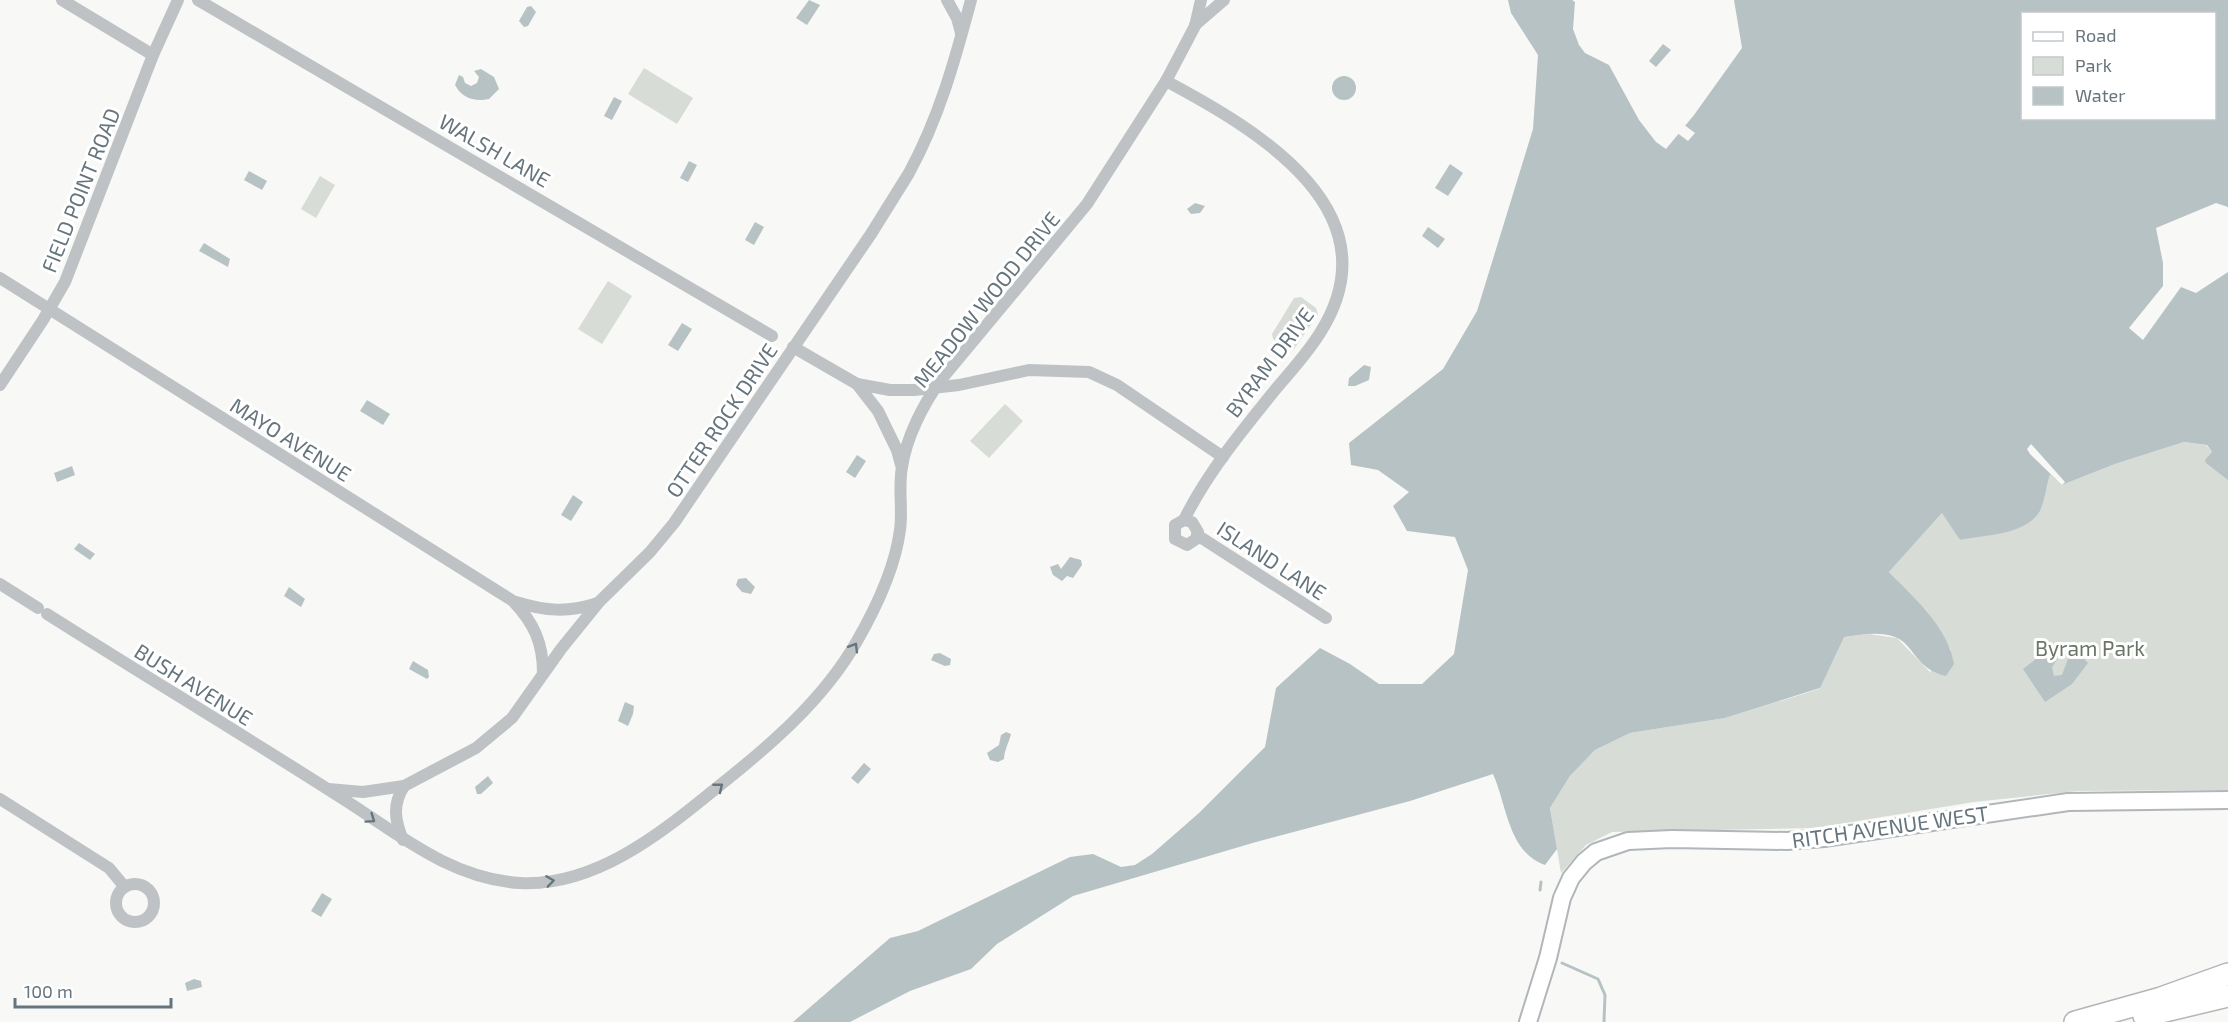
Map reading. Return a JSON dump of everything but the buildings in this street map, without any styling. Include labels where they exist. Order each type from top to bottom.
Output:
[{"type":"highway","points":[[2075,1022],[2161,998],[2228,974]]},
{"type":"highway","points":[[2118,1022],[2228,996]]},
{"type":"main road","name":"RITCH AVENUE WEST","points":[[1528,1022],[1568,884],[1584,862],[1609,846],[1628,841],[1672,839],[1787,841],[1824,838],[2068,802],[2228,800]]},
{"type":"street","points":[[62,0],[153,56]]},
{"type":"street","name":"FIELD POINT ROAD","points":[[0,385],[65,282],[153,56],[178,0]]},
{"type":"street","name":"WALSH LANE","points":[[198,0],[772,336]]},
{"type":"street","points":[[947,0],[957,18],[961,34]]},
{"type":"street","name":"OTTER ROCK DRIVE","points":[[321,788],[363,792],[404,786],[476,748],[495,734],[523,704],[543,674],[599,602],[650,552],[674,523],[875,227],[922,149],[947,87],[971,0]]},
{"type":"street","name":"MEADOW WOOD DRIVE","points":[[321,788],[428,855],[471,872],[510,882],[543,882],[561,879],[613,861],[636,849],[690,810],[761,753],[799,715],[849,655],[885,584],[900,530],[901,468],[908,443],[935,387],[1087,204],[1166,81],[1195,26],[1201,0]]},
{"type":"street","points":[[1195,26],[1224,0]]},
{"type":"street","name":"BYRAM DRIVE","points":[[1166,81],[1208,105],[1264,142],[1295,168],[1332,217],[1343,248],[1342,281],[1321,332],[1223,457],[1184,520],[1175,525],[1175,539],[1187,545],[1197,535]]},
{"type":"street","name":"MAYO AVENUE","points":[[0,278],[513,601],[543,610],[557,611],[583,608],[599,602]]},
{"type":"street","points":[[794,346],[857,384],[890,390],[935,387],[1029,370],[1089,372],[1117,385],[1223,457]]},
{"type":"street","points":[[857,384],[878,411],[901,468]]},
{"type":"street","points":[[1184,520],[1194,524],[1197,535]]},
{"type":"street","name":"ISLAND LANE","points":[[1197,535],[1326,618]]},
{"type":"street","name":"BUSH AVENUE","points":[[0,584],[321,788]]},
{"type":"street","name":"MAYO AVENUE","points":[[513,601],[537,634],[543,658],[543,674]]},
{"type":"street","points":[[403,840],[397,825],[396,807],[404,786]]},
{"type":"street","points":[[0,799],[109,868],[124,886]]},
{"type":"green space","points":[[644,68],[693,98],[677,124],[628,94]]},
{"type":"green space","points":[[320,176],[335,185],[316,218],[301,209]]},
{"type":"green space","points":[[608,281],[632,296],[602,344],[578,329]]},
{"type":"green space","points":[[1301,297],[1316,308],[1318,315],[1294,349],[1289,350],[1273,339],[1272,334],[1294,298]]},
{"type":"green space","points":[[1005,404],[1023,421],[989,458],[970,441]]},
{"type":"green space","name":"Byram Park","points":[[2228,411],[2228,790],[2078,791],[1974,802],[1815,828],[1612,832],[1586,845],[1561,873],[1550,808],[1570,776],[1595,750],[1630,733],[1725,718],[1819,689],[1843,637],[1869,634],[1897,638],[1930,672],[1951,650],[1932,619],[1889,572],[1943,512],[1960,540],[2008,531],[2050,473],[2062,485],[2115,464],[2184,442],[2206,445],[2212,452],[2213,469]]},
{"type":"water","points":[[809,0],[820,5],[807,25],[796,18]]},
{"type":"water","points":[[1508,0],[1572,0],[1575,2],[1573,29],[1579,45],[1585,53],[1609,65],[1639,120],[1656,142],[1666,149],[1694,115],[1742,48],[1734,0],[2228,0],[2228,207],[2216,203],[2156,228],[2163,263],[2163,286],[2129,328],[2143,340],[2181,287],[2196,293],[2228,272],[2228,480],[2206,463],[2205,460],[2212,452],[2207,445],[2184,442],[2115,464],[2062,485],[2050,474],[2038,514],[2031,521],[2013,530],[1960,540],[1942,513],[1889,572],[1929,614],[1945,638],[1954,664],[1946,676],[1928,668],[1907,645],[1895,637],[1876,634],[1844,637],[1820,688],[1725,718],[1630,733],[1595,750],[1570,776],[1550,808],[1557,849],[1545,865],[1533,859],[1516,839],[1493,774],[1410,801],[1256,842],[1073,896],[997,944],[971,969],[910,991],[850,1022],[793,1022],[890,938],[918,931],[1070,857],[1093,854],[1121,867],[1135,865],[1152,854],[1199,813],[1265,747],[1276,688],[1320,648],[1350,664],[1379,684],[1422,684],[1454,654],[1468,570],[1455,537],[1407,531],[1393,506],[1409,492],[1378,470],[1351,465],[1349,443],[1443,369],[1477,311],[1533,129],[1538,55],[1511,13]]},
{"type":"water","points":[[531,6],[536,12],[528,26],[524,27],[519,21],[527,7]]},
{"type":"water","points":[[1663,44],[1671,50],[1656,67],[1649,61]]},
{"type":"water","points":[[481,69],[494,77],[499,89],[489,99],[478,100],[465,96],[455,85],[459,75],[463,77],[465,83],[471,86],[477,83],[479,77],[474,71]]},
{"type":"water","points":[[1344,76],[1349,77],[1355,83],[1355,93],[1349,99],[1344,100],[1339,99],[1333,93],[1332,88],[1333,83],[1339,77]]},
{"type":"water","points":[[614,97],[622,101],[612,120],[604,116]]},
{"type":"water","points":[[689,161],[697,165],[688,182],[680,178]]},
{"type":"water","points":[[1450,164],[1463,173],[1448,196],[1435,188]]},
{"type":"water","points":[[249,171],[267,181],[262,190],[244,180]]},
{"type":"water","points":[[1195,203],[1205,206],[1200,213],[1191,214],[1187,209]]},
{"type":"water","points":[[755,222],[764,227],[754,245],[745,240]]},
{"type":"water","points":[[1428,227],[1445,239],[1438,248],[1422,236]]},
{"type":"water","points":[[204,243],[230,259],[228,267],[199,251]]},
{"type":"water","points":[[682,323],[692,329],[678,351],[668,345]]},
{"type":"water","points":[[1364,365],[1371,367],[1369,380],[1355,386],[1348,386],[1349,378]]},
{"type":"water","points":[[367,400],[390,414],[383,425],[360,411]]},
{"type":"water","points":[[857,455],[866,461],[855,478],[846,472]]},
{"type":"water","points":[[72,466],[75,475],[57,482],[54,473]]},
{"type":"water","points":[[573,495],[583,502],[571,521],[561,515]]},
{"type":"water","points":[[79,543],[95,554],[90,560],[74,549]]},
{"type":"water","points":[[1070,557],[1081,560],[1082,565],[1073,578],[1067,576],[1062,581],[1053,575],[1050,567],[1058,564],[1061,569]]},
{"type":"water","points":[[746,578],[755,587],[751,594],[742,592],[736,585],[738,579]]},
{"type":"water","points":[[289,587],[305,599],[301,607],[284,596]]},
{"type":"water","points":[[2049,649],[2056,649],[2060,655],[2052,667],[2054,676],[2062,675],[2071,651],[2080,655],[2088,663],[2072,684],[2045,702],[2023,669]]},
{"type":"water","points":[[940,653],[951,659],[950,665],[945,666],[931,660],[934,654]]},
{"type":"water","points":[[413,661],[428,670],[427,679],[409,669]]},
{"type":"water","points":[[625,702],[634,706],[628,726],[618,721]]},
{"type":"water","points":[[1006,732],[1011,734],[1004,759],[998,762],[990,760],[987,753],[999,745],[1001,735]]},
{"type":"water","points":[[864,763],[871,769],[858,784],[851,778]]},
{"type":"water","points":[[488,776],[493,783],[481,794],[477,794],[475,787]]},
{"type":"water","points":[[322,893],[332,899],[321,917],[311,911]]},
{"type":"water","points":[[194,979],[201,981],[202,987],[187,991],[185,983]]},
{"type":"pier","points":[[1683,124],[1695,133],[1688,141],[1676,132]]},
{"type":"pier","points":[[2031,444],[2065,482],[2062,485],[2030,454],[2027,449]]},
{"type":"waterway","points":[[1540,890],[1541,882]]},
{"type":"waterway","points":[[1562,963],[1598,979],[1605,995],[1604,1022]]}]
